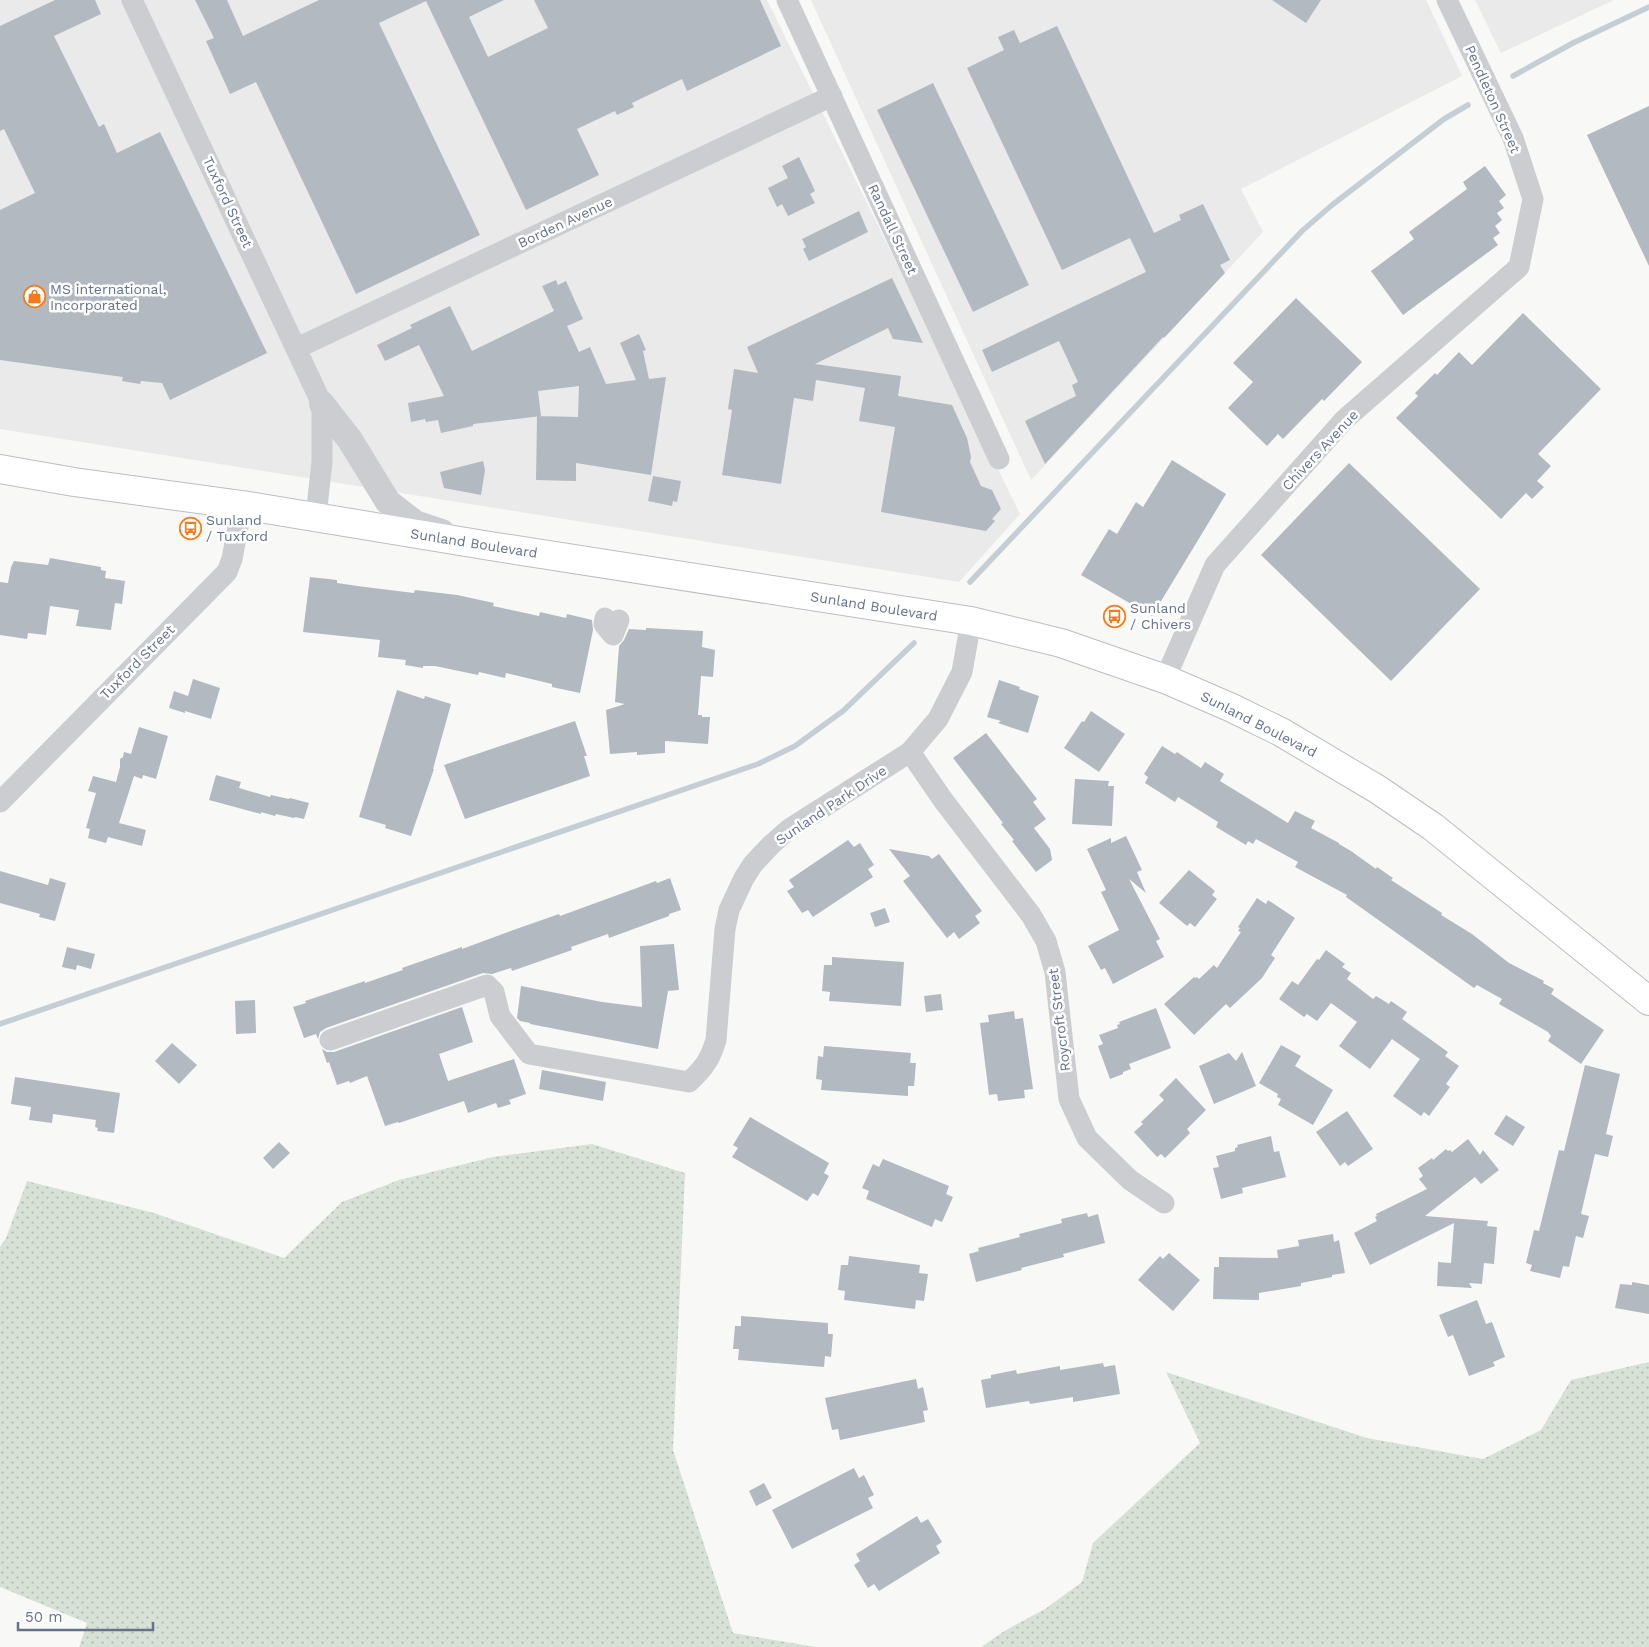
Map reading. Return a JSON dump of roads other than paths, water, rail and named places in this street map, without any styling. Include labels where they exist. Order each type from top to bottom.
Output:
[{"type":"main road","name":"Sunland Boulevard","points":[[0,469],[74,482],[316,516],[484,545],[971,621],[1061,643],[1165,680],[1232,708],[1280,732],[1378,789],[1433,827],[1649,1000]]},
{"type":"street","name":"Tuxford Street","points":[[132,0],[322,404],[350,440],[388,502],[415,523],[484,545]]},
{"type":"street","name":"Randall Street","points":[[787,0],[999,459]]},
{"type":"street","name":"Pendleton Street","points":[[1447,0],[1513,138],[1533,199]]},
{"type":"street","name":"Borden Avenue","points":[[296,348],[832,96]]},
{"type":"street","name":"Chivers Avenue","points":[[1165,680],[1215,566],[1344,420],[1518,267],[1533,199]]},
{"type":"street","name":"Tuxford Street","points":[[316,516],[322,462],[322,404]]},
{"type":"street","name":"Tuxford Street","points":[[0,802],[227,572],[232,559],[242,505]]},
{"type":"street","name":"Sunland Park Drive","points":[[330,1040],[487,985],[494,992],[500,1016],[529,1054],[688,1082],[705,1067],[712,1054],[716,1040],[725,929],[729,910],[744,878],[753,864],[789,829],[910,752],[938,719],[962,672],[971,621]]},
{"type":"street","name":"Roycroft Street","points":[[910,752],[943,800],[1032,915],[1046,941],[1055,972],[1069,1099],[1087,1138],[1105,1158],[1130,1180],[1164,1203]]},
{"type":"waterway","points":[[1513,76],[1573,43],[1649,7]]},
{"type":"waterway","points":[[970,582],[1302,231],[1332,205],[1444,119],[1468,105]]},
{"type":"waterway","points":[[0,1024],[758,764],[795,746],[843,711],[914,643]]},
{"type":"place","name":"MS international, Incorporated","points":[[34,297]]},
{"type":"place","name":"Sunland / Tuxford","points":[[190,528]]},
{"type":"place","name":"Sunland / Chivers","points":[[1114,616]]}]
